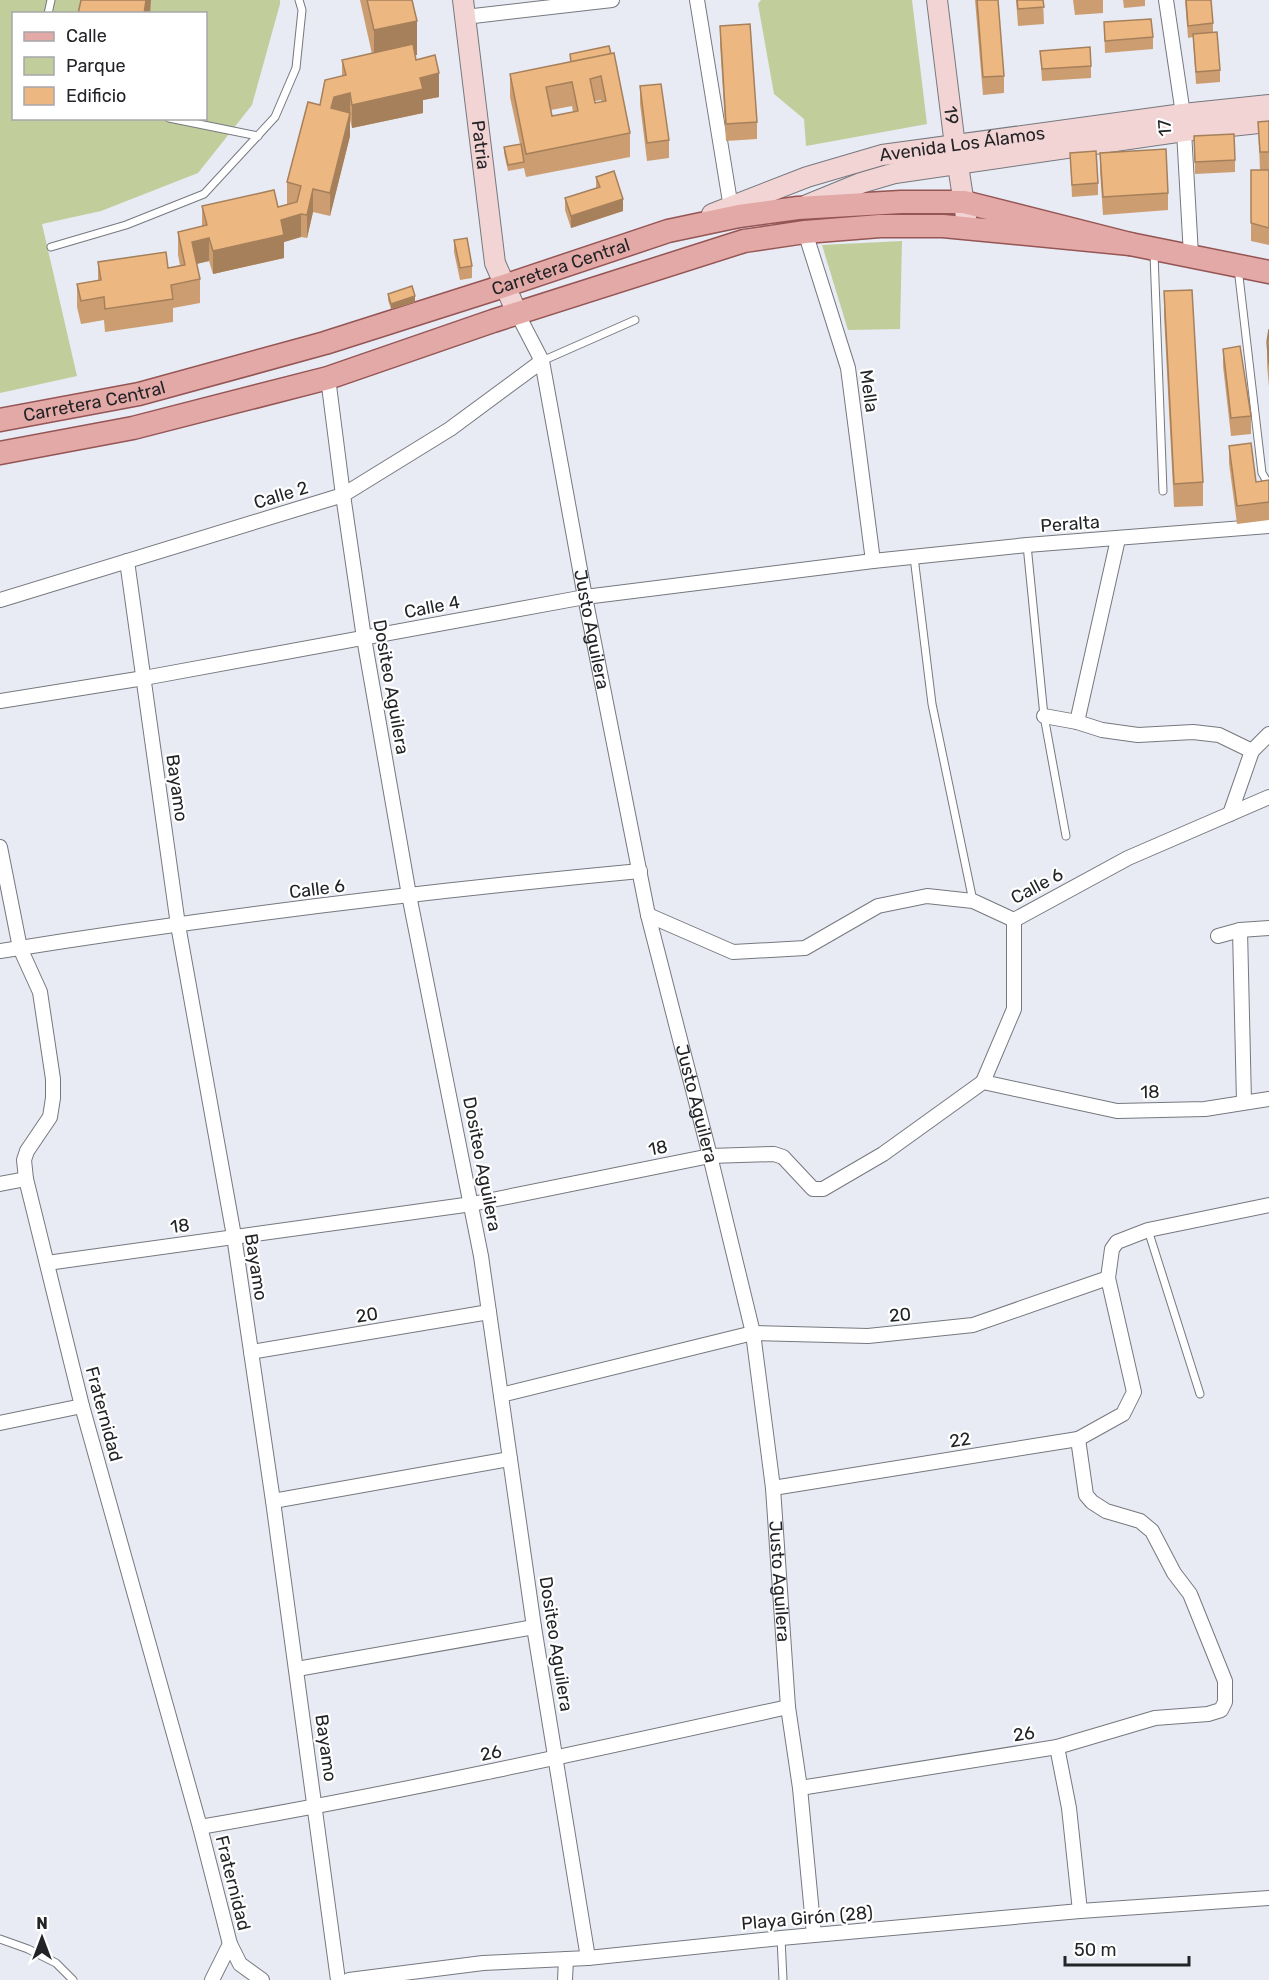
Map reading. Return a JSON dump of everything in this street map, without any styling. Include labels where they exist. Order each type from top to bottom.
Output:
[{"type":"main road","name":"19","points":[[937,0],[956,155],[968,228]]},
{"type":"main road","name":"Patria","points":[[464,8],[495,263],[504,286]]},
{"type":"main road","name":"Avenida Los Álamos","points":[[668,231],[807,177],[882,155],[956,155],[1183,123],[1269,105]]},
{"type":"main road","name":"Avenida Los Álamos","points":[[1183,123],[1269,122]]},
{"type":"main road","name":"Avenida Los Álamos","points":[[798,208],[861,183],[956,155]]},
{"type":"main road","name":"Carretera Central","points":[[0,420],[139,394],[325,343],[668,231],[739,216],[798,208],[901,202],[964,202],[1130,244]]},
{"type":"main road","points":[[744,241],[798,208]]},
{"type":"main road","name":"Carretera Central","points":[[0,453],[133,428],[328,378],[517,313],[744,241],[805,232],[880,226],[968,228],[1130,244],[1269,272]]},
{"type":"main road","name":"Justo Aguilera","points":[[504,286],[517,313]]},
{"type":"street","points":[[464,8],[612,0]]},
{"type":"street","points":[[697,0],[730,208]]},
{"type":"street","name":"17","points":[[1166,0],[1183,123],[1191,255]]},
{"type":"street","name":"Mella","points":[[805,232],[848,369],[873,561]]},
{"type":"street","name":"Justo Aguilera","points":[[517,313],[542,361],[585,597],[648,915],[753,1333],[772,1488],[788,1707],[800,1788],[814,1935]]},
{"type":"street","name":"Calle 2","points":[[0,600],[343,495],[450,429],[542,361]]},
{"type":"street","name":"Dositeo Aguilera","points":[[328,378],[364,638],[409,895],[472,1204],[534,1627],[588,1959]]},
{"type":"street","name":"Peralta","points":[[873,561],[1027,545],[1269,526]]},
{"type":"street","points":[[1077,722],[1118,539]]},
{"type":"street","name":"Bayamo","points":[[127,561],[178,925],[234,1236],[297,1669],[338,1980]]},
{"type":"street","name":"Calle 4","points":[[0,701],[144,678],[585,597],[873,561]]},
{"type":"street","points":[[1044,716],[1077,722],[1102,730],[1138,735],[1193,732],[1220,735],[1252,751]]},
{"type":"street","points":[[1230,814],[1252,751],[1269,734]]},
{"type":"street","name":"Calle 6","points":[[648,915],[733,952],[805,948],[878,906],[927,896],[973,902],[1014,920],[1128,858],[1269,797]]},
{"type":"street","name":"Fraternidad","points":[[0,847],[20,948],[40,992],[53,1078],[50,1117],[27,1151],[24,1160],[26,1179],[82,1406],[200,1827],[230,1944],[240,1964],[262,1980]]},
{"type":"street","name":"Calle 6","points":[[0,951],[409,895],[640,871]]},
{"type":"street","points":[[983,1082],[1014,1009],[1014,920]]},
{"type":"street","points":[[1218,936],[1240,930],[1269,928]]},
{"type":"street","points":[[1240,930],[1244,1102]]},
{"type":"street","name":"18","points":[[47,1263],[472,1204],[710,1156],[774,1154],[783,1157],[813,1189],[823,1189],[883,1154],[983,1082],[1117,1111],[1205,1109],[1269,1099]]},
{"type":"street","points":[[0,1184],[26,1179]]},
{"type":"street","points":[[1108,1278],[1112,1249],[1117,1242],[1148,1230],[1269,1205]]},
{"type":"street","name":"20","points":[[501,1395],[753,1333],[868,1336],[973,1325],[1108,1278]]},
{"type":"street","name":"22","points":[[772,1488],[1078,1439],[1123,1414],[1134,1392],[1108,1278]]},
{"type":"street","name":"20","points":[[251,1352],[489,1312]]},
{"type":"street","points":[[0,1423],[82,1406]]},
{"type":"street","name":"26","points":[[800,1788],[1057,1747],[1155,1718],[1208,1714],[1221,1710],[1226,1702],[1225,1681],[1190,1594],[1174,1573],[1152,1531],[1140,1521],[1106,1510],[1092,1502],[1086,1495],[1078,1439]]},
{"type":"street","points":[[273,1501],[510,1459]]},
{"type":"street","points":[[297,1669],[534,1627]]},
{"type":"street","name":"26","points":[[200,1827],[315,1807],[556,1758],[788,1707]]},
{"type":"street","points":[[1057,1747],[1069,1808],[1080,1911]]},
{"type":"street","name":"Playa Girón (28)","points":[[349,1980],[483,1963],[588,1959],[781,1938],[1080,1911],[1269,1898]]},
{"type":"street","points":[[212,1980],[230,1944]]},
{"type":"street","points":[[565,1980],[566,1959]]},
{"type":"lane","points":[[51,247],[126,225],[204,194],[275,117],[296,68],[302,10],[300,0]]},
{"type":"lane","points":[[179,120],[258,136]]},
{"type":"lane","points":[[1154,248],[1163,491]]},
{"type":"lane","points":[[1238,266],[1262,473],[1269,484]]},
{"type":"lane","points":[[542,361],[635,320]]},
{"type":"lane","points":[[1027,545],[1044,716],[1066,836]]},
{"type":"lane","points":[[914,557],[932,705],[973,902]]},
{"type":"lane","points":[[1148,1230],[1200,1394]]},
{"type":"lane","points":[[781,1938],[783,1980]]},
{"type":"lane","points":[[0,1939],[28,1948],[56,1963],[73,1980]]},
{"type":"green space","points":[[0,0],[280,0],[252,105],[198,173],[101,211],[42,224],[77,376],[0,393]]},
{"type":"green space","points":[[761,0],[912,0],[927,124],[806,146],[804,119],[774,94],[758,4]]},
{"type":"green space","points":[[902,241],[900,329],[848,330],[822,245]]},
{"type":"building","points":[[81,0],[146,0],[144,12],[78,12]]},
{"type":"building","points":[[367,0],[412,0],[417,21],[374,30]]},
{"type":"building","points":[[977,0],[998,0],[1004,76],[983,77]]},
{"type":"building","points":[[1017,0],[1043,0],[1044,7],[1018,9]]},
{"type":"building","points":[[1186,0],[1211,0],[1213,23],[1188,26]]},
{"type":"building","points":[[1151,19],[1153,37],[1105,41],[1104,22]]},
{"type":"building","points":[[750,24],[757,122],[726,124],[720,26]]},
{"type":"building","points":[[1217,32],[1220,70],[1196,72],[1193,34]]},
{"type":"building","points":[[413,44],[416,60],[435,55],[439,73],[420,78],[423,89],[352,105],[350,93],[334,97],[331,108],[350,113],[330,193],[313,189],[307,215],[301,214],[281,220],[284,235],[213,251],[209,238],[192,242],[200,279],[171,285],[173,299],[105,309],[104,297],[81,301],[77,284],[101,280],[98,262],[166,252],[168,268],[185,265],[178,232],[207,225],[202,206],[274,190],[278,207],[297,202],[301,186],[287,182],[308,102],[320,105],[325,80],[346,75],[342,60]]},
{"type":"building","points":[[609,46],[611,54],[571,62],[570,54]]},
{"type":"building","points":[[1090,47],[1091,66],[1042,69],[1040,51]]},
{"type":"building","points":[[614,53],[630,133],[526,154],[510,74]],"holes":[[[601,76],[606,101],[595,103],[590,79]],[[572,82],[578,111],[552,116],[546,87]]]},
{"type":"building","points":[[661,84],[669,140],[647,143],[640,86]]},
{"type":"building","points":[[1269,121],[1269,152],[1260,152],[1258,122]]},
{"type":"building","points":[[1234,134],[1235,160],[1195,162],[1194,136]]},
{"type":"building","points":[[521,144],[524,162],[508,165],[504,147]]},
{"type":"building","points":[[1166,149],[1168,193],[1103,197],[1100,153]]},
{"type":"building","points":[[1096,151],[1098,183],[1072,185],[1070,153]]},
{"type":"building","points":[[1251,170],[1269,170],[1269,228],[1251,223]]},
{"type":"building","points":[[614,171],[623,199],[571,216],[565,198],[600,187],[596,177]]},
{"type":"building","points":[[467,238],[472,266],[460,268],[454,240]]},
{"type":"building","points":[[412,286],[415,296],[391,304],[388,294]]},
{"type":"building","points":[[1192,290],[1203,482],[1174,484],[1164,291]]},
{"type":"building","points":[[1269,329],[1269,364],[1267,342]]},
{"type":"building","points":[[1240,346],[1251,416],[1231,418],[1223,349]]},
{"type":"building","points":[[1251,443],[1256,482],[1269,480],[1269,502],[1237,506],[1229,446]]}]
